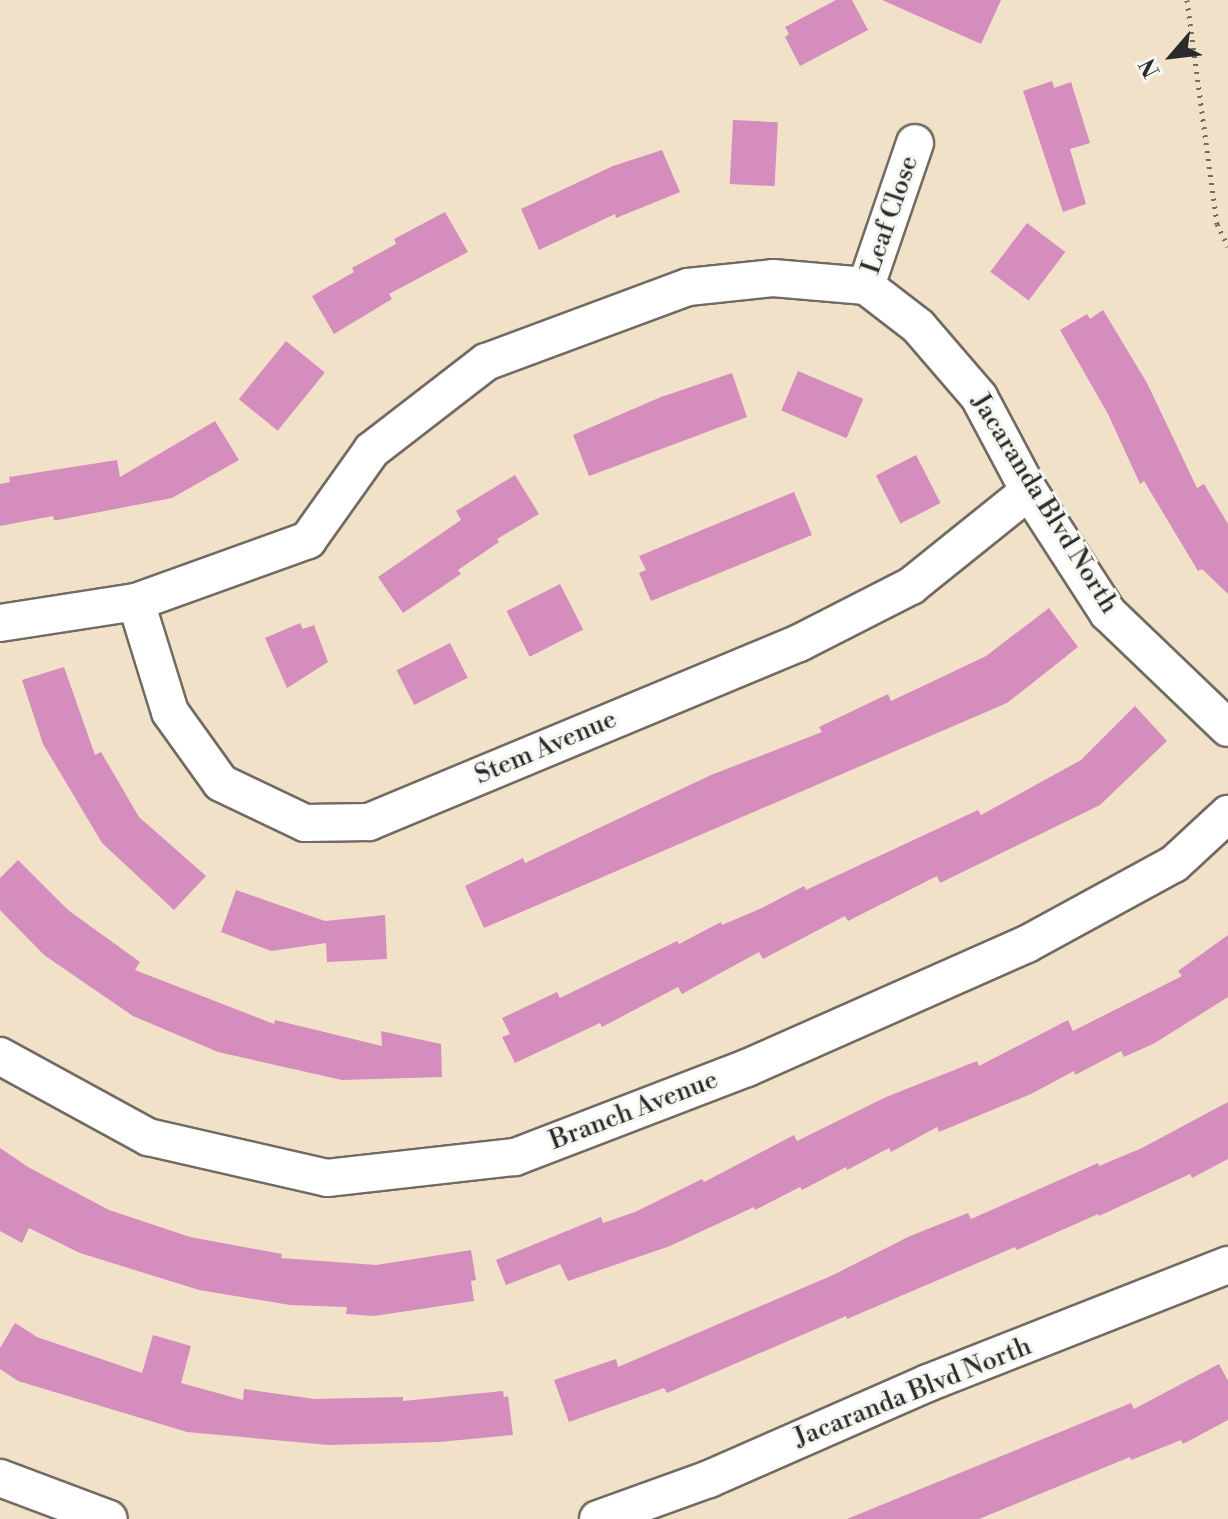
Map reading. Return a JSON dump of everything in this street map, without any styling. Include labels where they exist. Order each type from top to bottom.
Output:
[{"type":"street","name":"Leaf Close","points":[[866,286],[915,143]]},
{"type":"street","points":[[0,623],[136,602],[308,540],[372,450],[486,362],[688,287],[773,278],[866,286]]},
{"type":"street","name":"Jacaranda Blvd North","points":[[866,286],[918,326],[979,397],[1029,491],[1108,613],[1228,728]]},
{"type":"street","name":"Stem Avenue","points":[[136,602],[170,712],[221,783],[305,823],[369,822],[799,643],[869,608],[911,586],[1029,491]]},
{"type":"street","name":"Branch Avenue","points":[[0,1056],[148,1137],[327,1178],[515,1157],[747,1068],[1027,944],[1174,864],[1228,814]]},
{"type":"street","name":"Jacaranda Blvd North","points":[[598,1519],[709,1479],[928,1383],[1228,1265]]},
{"type":"street","points":[[0,1478],[109,1519]]},
{"type":"path","points":[[1187,0],[1217,224],[1228,247]]},
{"type":"building","points":[[836,0],[852,0],[868,30],[800,66],[785,37],[789,34],[785,27]]},
{"type":"building","points":[[882,0],[1001,0],[981,44]]},
{"type":"building","points":[[1052,81],[1054,88],[1071,82],[1090,143],[1070,149],[1086,204],[1063,212],[1023,91]]},
{"type":"building","points":[[733,120],[778,122],[775,186],[730,184]]},
{"type":"building","points":[[662,150],[680,192],[616,218],[615,214],[539,250],[521,209],[613,166]]},
{"type":"building","points":[[445,212],[468,252],[389,294],[392,299],[334,334],[312,296],[354,272],[352,268],[396,244],[394,239]]},
{"type":"building","points":[[1027,223],[1065,252],[1029,301],[990,272]]},
{"type":"building","points":[[1103,310],[1147,383],[1197,488],[1204,484],[1228,524],[1228,594],[1202,569],[1198,571],[1144,481],[1140,484],[1108,414],[1060,330],[1087,314],[1090,319]]},
{"type":"building","points":[[286,341],[325,372],[278,431],[239,399]]},
{"type":"building","points":[[798,371],[863,399],[847,438],[781,411]]},
{"type":"building","points":[[732,373],[747,417],[589,476],[573,435],[661,397]]},
{"type":"building","points":[[215,421],[239,460],[172,498],[58,520],[54,520],[53,516],[0,526],[0,484],[10,482],[9,477],[117,460],[120,477]]},
{"type":"building","points":[[916,455],[941,503],[900,524],[876,475]]},
{"type":"building","points":[[515,475],[539,514],[497,539],[499,542],[458,570],[461,574],[403,613],[378,577],[461,520],[456,511]]},
{"type":"building","points":[[794,492],[812,535],[651,601],[639,573],[646,570],[639,556]]},
{"type":"building","points":[[560,584],[583,629],[530,657],[507,611]]},
{"type":"building","points":[[1049,608],[1078,647],[1007,703],[484,928],[465,886],[523,858],[525,863],[711,775],[822,732],[819,727],[888,694],[891,701],[942,677],[986,656]]},
{"type":"building","points":[[300,623],[303,629],[314,625],[328,662],[287,688],[265,638]]},
{"type":"building","points":[[450,643],[468,678],[414,705],[397,670]]},
{"type":"building","points":[[64,667],[95,755],[101,752],[139,817],[206,876],[174,910],[102,843],[43,744],[22,680]]},
{"type":"building","points":[[1135,706],[1167,741],[1100,805],[940,883],[937,876],[848,921],[845,916],[763,959],[759,952],[682,994],[678,987],[602,1027],[600,1023],[515,1063],[502,1037],[510,1034],[502,1018],[557,992],[560,998],[677,941],[679,944],[804,886],[806,890],[978,810],[981,815],[1081,760]]},
{"type":"building","points":[[18,860],[68,910],[140,962],[135,970],[274,1024],[275,1020],[382,1046],[381,1031],[441,1044],[442,1077],[342,1080],[218,1052],[133,1016],[44,955],[0,910],[0,878]]},
{"type":"building","points":[[236,890],[325,921],[385,915],[387,959],[327,962],[326,943],[271,951],[221,932]]},
{"type":"building","points":[[1228,935],[1228,997],[1155,1043],[1124,1057],[1121,1051],[1075,1075],[1074,1071],[1031,1094],[939,1132],[937,1127],[891,1152],[889,1148],[847,1170],[846,1167],[802,1190],[800,1187],[670,1246],[568,1281],[560,1264],[506,1285],[496,1260],[601,1217],[603,1223],[635,1212],[702,1179],[704,1182],[794,1135],[797,1141],[886,1097],[977,1061],[979,1066],[1068,1020],[1073,1031],[1182,976],[1178,971]]},
{"type":"building","points":[[1228,1102],[1228,1159],[1192,1178],[1190,1174],[1099,1216],[1017,1250],[1015,1247],[847,1319],[846,1316],[667,1393],[664,1388],[569,1422],[554,1380],[616,1359],[618,1367],[833,1275],[910,1236],[968,1213],[971,1219],[1098,1163],[1099,1166],[1142,1148]]},
{"type":"building","points":[[0,1148],[28,1167],[109,1210],[190,1237],[282,1254],[281,1258],[376,1265],[471,1250],[476,1280],[471,1281],[474,1301],[374,1316],[346,1314],[347,1307],[290,1305],[199,1290],[80,1253],[29,1228],[22,1243],[0,1231]]},
{"type":"building","points":[[15,1323],[37,1337],[142,1373],[153,1335],[191,1346],[181,1383],[243,1400],[244,1389],[314,1399],[403,1397],[403,1401],[503,1391],[504,1397],[508,1396],[513,1435],[439,1442],[329,1445],[187,1432],[18,1381],[0,1369],[0,1348]]},
{"type":"building","points":[[1219,1364],[1228,1381],[1228,1420],[1183,1444],[1181,1440],[1131,1460],[1130,1457],[979,1519],[847,1519],[1131,1403],[1134,1409]]}]
